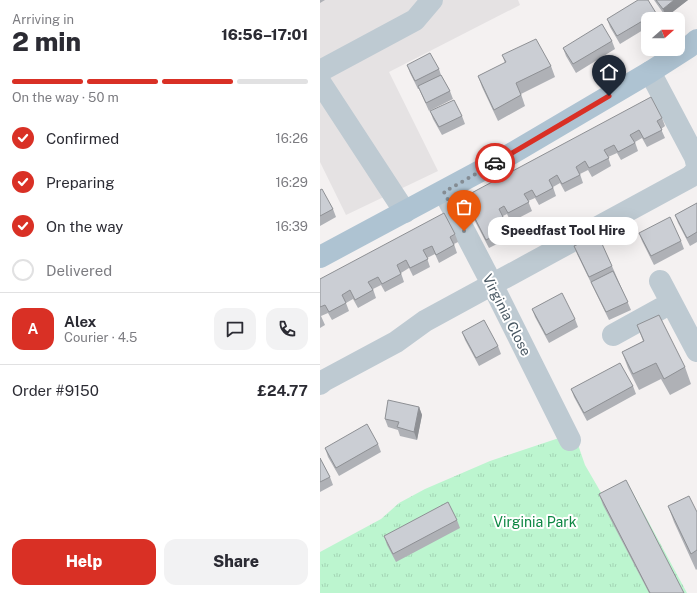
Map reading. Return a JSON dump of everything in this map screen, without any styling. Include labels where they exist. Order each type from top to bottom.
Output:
[{"type":"main road","points":[[320,258],[444,192],[650,72],[689,47],[697,40]]},
{"type":"street","points":[[320,71],[415,20],[432,0]]},
{"type":"street","points":[[650,72],[695,157],[697,165]]},
{"type":"street","points":[[320,82],[405,212]]},
{"type":"street","points":[[320,384],[396,342],[425,321],[690,177],[697,170]]},
{"type":"street","name":"Virginia Close","points":[[444,192],[570,440]]},
{"type":"street","points":[[660,281],[697,351]]},
{"type":"street","points":[[612,335],[671,303]]},
{"type":"shaded area","points":[[320,0],[518,0],[520,5],[389,72],[438,171],[346,215],[320,162]]},
{"type":"green space","name":"Virginia Park","points":[[574,433],[585,465],[603,496],[627,482],[687,593],[320,593],[320,552],[381,519],[399,503],[425,489],[490,461]]},
{"type":"building","points":[[638,0],[648,0],[655,12],[641,12],[641,22],[617,36],[607,19]]},
{"type":"building","points":[[656,0],[674,0],[663,9]]},
{"type":"building","points":[[602,24],[612,41],[573,64],[563,48]]},
{"type":"building","points":[[536,39],[551,66],[516,83],[521,95],[494,110],[478,76],[506,62],[502,55]]},
{"type":"building","points":[[430,53],[439,69],[415,81],[407,65]]},
{"type":"building","points":[[441,75],[450,91],[426,103],[418,86]]},
{"type":"building","points":[[651,97],[662,118],[657,121],[662,130],[644,139],[639,130],[630,135],[635,143],[618,152],[614,145],[604,150],[609,158],[589,168],[585,161],[576,167],[580,175],[562,184],[557,175],[549,180],[553,188],[536,197],[532,190],[524,194],[529,202],[508,213],[504,206],[499,209],[503,217],[494,221],[500,233],[486,240],[464,197]]},
{"type":"building","points":[[454,100],[462,116],[439,127],[430,111]]},
{"type":"building","points":[[322,189],[333,209],[320,216],[320,190]]},
{"type":"building","points":[[697,203],[697,232],[687,238],[675,215]]},
{"type":"building","points":[[444,213],[455,234],[450,237],[454,245],[436,255],[432,246],[423,250],[428,259],[410,268],[406,260],[397,265],[401,274],[382,284],[378,277],[368,282],[373,290],[355,300],[350,290],[342,295],[346,303],[329,312],[325,305],[320,307],[320,279]]},
{"type":"building","points":[[670,217],[681,241],[651,256],[639,233]]},
{"type":"building","points":[[598,235],[612,266],[589,277],[574,246]]},
{"type":"building","points":[[613,271],[628,302],[606,312],[591,282]]},
{"type":"building","points":[[562,293],[575,319],[546,335],[532,309]]},
{"type":"building","points":[[659,315],[685,367],[664,379],[656,363],[633,374],[622,352],[644,341],[637,325]]},
{"type":"building","points":[[484,320],[498,346],[476,358],[462,332]]},
{"type":"building","points":[[620,363],[633,386],[584,413],[571,389]]},
{"type":"building","points":[[388,400],[419,407],[414,432],[397,427],[399,422],[385,419]]},
{"type":"building","points":[[367,424],[378,444],[336,468],[325,448]]},
{"type":"building","points":[[320,458],[330,477],[320,482]]},
{"type":"building","points":[[626,480],[684,593],[650,593],[599,494]]},
{"type":"building","points":[[689,496],[697,512],[697,550],[691,554],[668,506]]},
{"type":"building","points":[[448,502],[457,520],[393,554],[384,536]]},
{"type":"way so far","points":[[464,231],[444,192],[495,163]]},
{"type":"place","name":"Speedfast Tool Hire","points":[[464,231]]},
{"type":"route","points":[[495,163],[609,96]]}]
